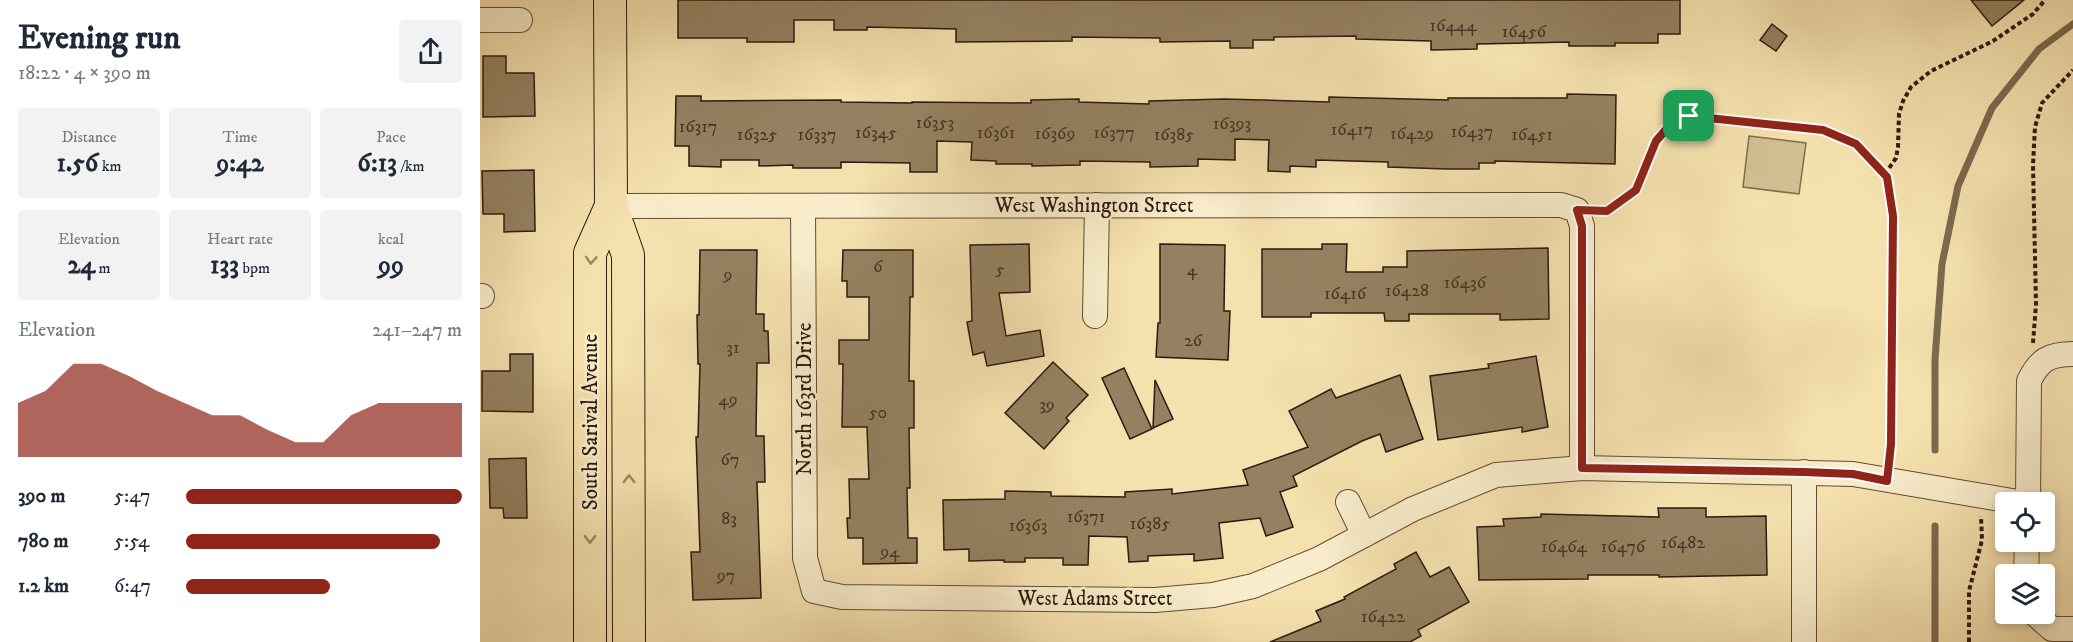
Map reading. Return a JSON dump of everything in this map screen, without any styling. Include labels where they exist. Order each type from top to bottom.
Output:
[{"type":"main road","name":"South Sarival Avenue","points":[[610,0],[611,206],[628,255],[629,642]]},
{"type":"main road","name":"South Sarival Avenue","points":[[590,642],[590,253],[611,206]]},
{"type":"street","points":[[480,20],[520,20]]},
{"type":"street","points":[[1095,316],[1097,205]]},
{"type":"street","name":"West Washington Street","points":[[611,206],[1560,205],[1577,210]]},
{"type":"street","name":"North 163rd Drive","points":[[803,206],[806,558],[813,591]]},
{"type":"street","points":[[1577,210],[1582,226],[1582,468]]},
{"type":"street","points":[[2028,492],[2030,381],[2037,365],[2058,354],[2073,354]]},
{"type":"street","name":"West Adams Street","points":[[813,591],[854,598],[1155,600],[1213,595],[1253,586],[1319,560],[1413,509],[1497,475],[1582,468],[1853,474],[1995,498]]},
{"type":"street","points":[[1804,472],[1804,642]]},
{"type":"street","points":[[1348,502],[1364,535]]},
{"type":"street","points":[[2046,624],[2052,629],[2073,630]]},
{"type":"path","points":[[1885,174],[1896,159],[1899,114],[1911,87],[1931,71],[1993,40],[2025,20],[2045,0]]},
{"type":"path","points":[[2037,365],[2032,338],[2036,304],[2033,165],[2035,126],[2042,103],[2073,70]]},
{"type":"path","points":[[1577,210],[1607,211],[1636,190],[1656,141],[1670,125],[1689,116],[1823,130],[1856,144],[1887,177],[1893,216],[1891,444],[1887,481]]},
{"type":"path","points":[[1969,642],[1969,591],[1982,540],[1982,520],[1974,495]]},
{"type":"shaded area","points":[[1749,136],[1806,143],[1799,194],[1743,187]]},
{"type":"building","points":[[678,0],[1680,0],[1680,34],[1658,34],[1658,43],[1615,43],[1615,46],[1569,46],[1569,42],[1477,44],[1477,49],[1431,50],[1431,41],[1356,39],[1356,36],[1274,37],[1274,40],[1253,40],[1253,48],[1230,48],[1230,41],[1160,42],[1160,38],[1072,37],[1072,41],[956,42],[956,29],[867,27],[867,30],[834,30],[834,20],[794,20],[794,42],[747,42],[747,38],[678,38]]},
{"type":"building","points":[[1971,0],[2024,0],[1992,26]]},
{"type":"building","points":[[1772,24],[1787,36],[1776,51],[1760,40]]},
{"type":"building","points":[[483,56],[506,56],[506,73],[534,73],[535,116],[483,117]]},
{"type":"building","points":[[1567,94],[1616,95],[1615,164],[1495,161],[1495,163],[1479,163],[1479,169],[1447,169],[1388,167],[1388,162],[1316,160],[1316,167],[1290,166],[1290,172],[1268,171],[1269,140],[1235,139],[1235,160],[1198,159],[1198,166],[1150,167],[1150,162],[1080,161],[1080,165],[1032,166],[1032,164],[996,164],[996,161],[971,160],[972,142],[937,141],[937,172],[910,172],[910,163],[841,162],[841,168],[793,168],[793,165],[759,166],[759,160],[721,160],[721,167],[689,166],[689,146],[675,146],[676,96],[701,96],[701,101],[841,100],[841,102],[1031,103],[1031,100],[1079,99],[1079,102],[1149,104],[1149,101],[1224,99],[1329,102],[1329,97],[1448,100],[1448,98],[1567,98]]},
{"type":"building","points":[[534,170],[535,231],[504,232],[504,214],[483,214],[482,171]]},
{"type":"building","points":[[1029,244],[1030,292],[999,293],[1006,336],[1040,330],[1044,356],[987,366],[984,352],[973,355],[967,322],[972,321],[970,245]]},
{"type":"building","points":[[1160,244],[1225,245],[1224,311],[1230,311],[1228,360],[1156,357],[1158,323],[1160,323]]},
{"type":"building","points":[[1322,244],[1347,244],[1346,272],[1383,272],[1383,267],[1407,267],[1407,251],[1548,248],[1549,319],[1500,320],[1500,314],[1409,314],[1409,321],[1385,321],[1384,313],[1311,313],[1311,317],[1262,317],[1262,249],[1322,249]]},
{"type":"building","points":[[700,250],[757,250],[756,314],[764,314],[764,331],[768,331],[769,363],[757,363],[756,436],[764,436],[765,482],[757,482],[761,598],[693,600],[691,552],[700,552],[696,437],[698,437],[700,364],[698,364],[697,315],[699,315]]},
{"type":"building","points":[[843,250],[913,250],[909,381],[914,381],[914,428],[909,428],[910,488],[907,488],[908,538],[917,538],[917,563],[863,564],[863,538],[848,538],[849,479],[869,479],[867,427],[842,427],[843,364],[839,364],[839,340],[869,340],[869,297],[847,297],[847,281],[842,281]]},
{"type":"building","points":[[510,354],[533,354],[533,412],[482,411],[482,371],[510,371]]},
{"type":"building","points":[[1536,356],[1548,427],[1522,432],[1522,427],[1438,440],[1430,376],[1489,368],[1488,364]]},
{"type":"building","points":[[1053,362],[1088,395],[1066,418],[1069,421],[1044,449],[1005,413]]},
{"type":"building","points":[[1124,368],[1152,429],[1130,439],[1102,378]]},
{"type":"building","points":[[1400,375],[1423,439],[1386,452],[1380,434],[1293,476],[1297,486],[1280,492],[1293,527],[1266,536],[1260,518],[1219,523],[1223,558],[1194,561],[1194,554],[1148,556],[1148,561],[1129,562],[1127,537],[1089,536],[1088,565],[1063,565],[1063,558],[1025,558],[1025,562],[969,561],[969,549],[944,550],[943,500],[1005,499],[1005,491],[1051,492],[1051,496],[1125,497],[1125,492],[1172,489],[1172,494],[1248,485],[1243,470],[1308,447],[1289,411],[1331,389],[1336,398]]},
{"type":"building","points":[[1155,380],[1173,419],[1153,428]]},
{"type":"building","points":[[526,458],[527,518],[504,518],[503,508],[490,508],[489,459]]},
{"type":"building","points":[[1658,508],[1706,508],[1706,517],[1766,516],[1767,575],[1659,577],[1659,575],[1588,575],[1588,579],[1479,580],[1477,527],[1504,526],[1503,519],[1541,517],[1541,514],[1659,517]]},
{"type":"building","points":[[1416,552],[1430,577],[1449,567],[1469,602],[1418,630],[1421,636],[1410,642],[1270,642],[1321,621],[1316,611],[1345,599],[1344,597],[1396,569],[1394,564]]},
{"type":"waterway","points":[[1935,450],[1935,359],[1942,264],[1958,186],[1992,108],[2039,49],[2073,24]]},
{"type":"waterway","points":[[1935,526],[1935,642]]},
{"type":"route","points":[[1689,116],[1823,130],[1856,144],[1887,177],[1893,216],[1891,444],[1887,481],[1853,474],[1582,468],[1582,226],[1577,210],[1607,211],[1636,190],[1656,141],[1670,125],[1689,116]]}]
